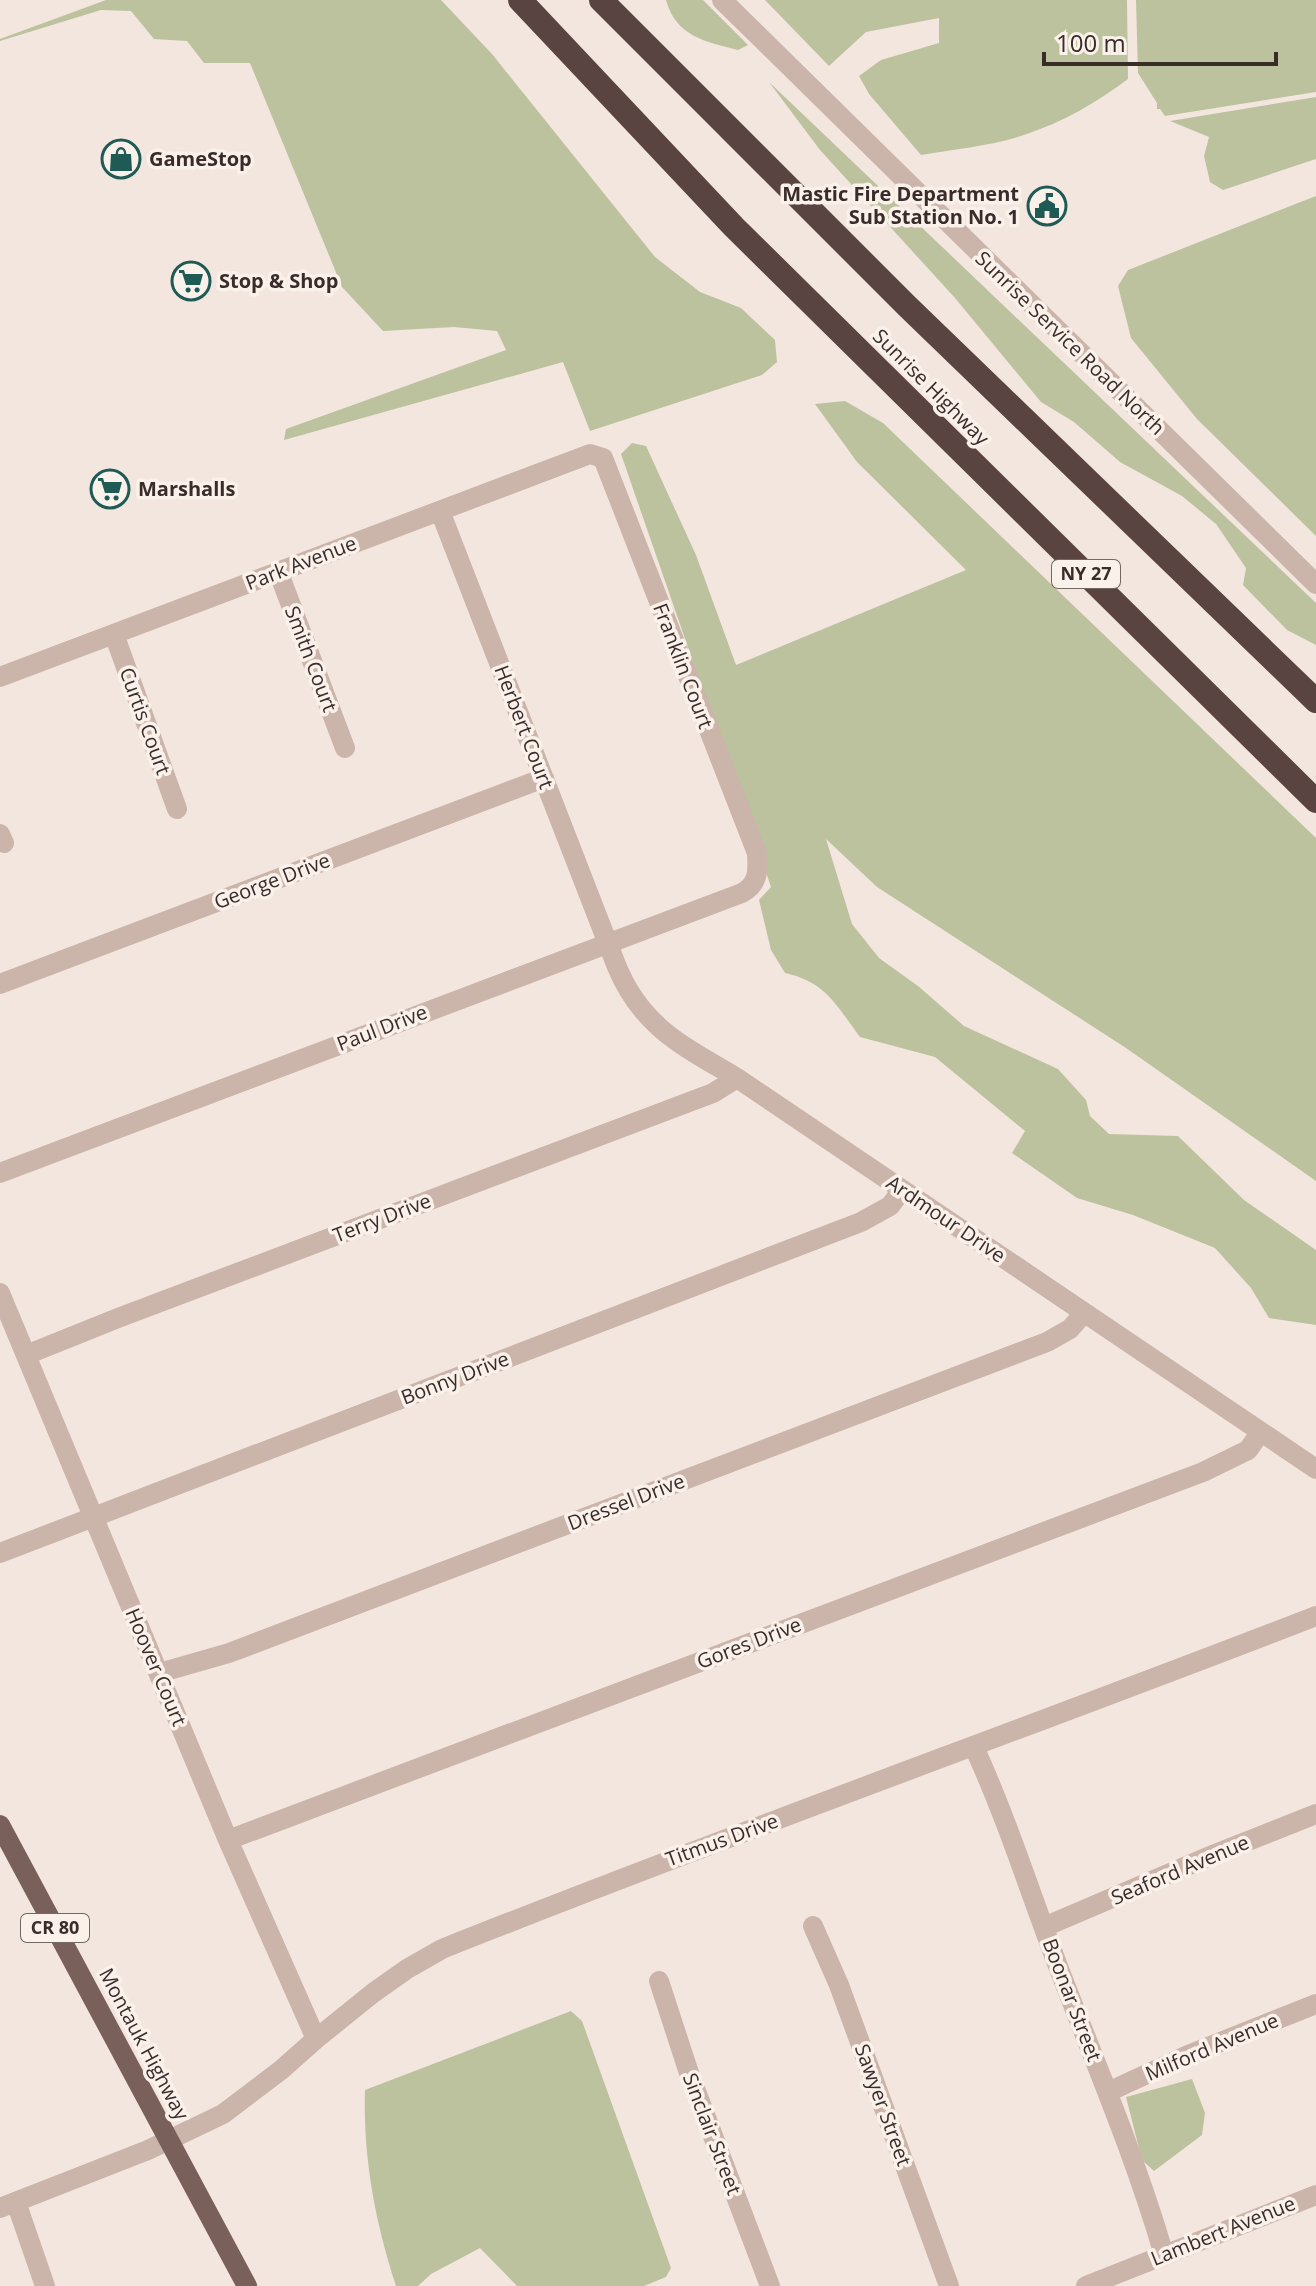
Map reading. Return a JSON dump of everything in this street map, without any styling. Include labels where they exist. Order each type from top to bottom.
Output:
[{"type":"highway","name":"Sunrise Highway","points":[[520,0],[734,227],[1316,801]]},
{"type":"highway","name":"Sunrise Highway","points":[[601,0],[907,306],[1316,701]]},
{"type":"main road","name":"Montauk Highway","points":[[1,1827],[247,2286]]},
{"type":"street","name":"Sunrise Service Road North","points":[[722,0],[1316,584]]},
{"type":"street","name":"Park Avenue","points":[[0,677],[571,459],[590,454],[603,458]]},
{"type":"street","name":"Franklin Court","points":[[603,458],[757,853],[758,875]]},
{"type":"street","name":"Herbert Court","points":[[440,511],[608,944]]},
{"type":"street","name":"Smith Court","points":[[278,571],[345,748]]},
{"type":"street","name":"Curtis Court","points":[[114,634],[177,809]]},
{"type":"street","name":"George Drive","points":[[0,984],[544,778]]},
{"type":"street","name":"Paul Drive","points":[[0,1173],[742,893],[751,887],[758,875]]},
{"type":"street","name":"Ardmour Drive","points":[[608,944],[628,993],[654,1025],[1316,1469]]},
{"type":"street","name":"Terry Drive","points":[[26,1355],[713,1093],[737,1078]]},
{"type":"street","name":"Bonny Drive","points":[[0,1553],[861,1222],[890,1206],[902,1190]]},
{"type":"street","name":"Hoover Court","points":[[0,1293],[228,1840],[316,2039]]},
{"type":"street","name":"Dressel Drive","points":[[159,1673],[229,1653],[1047,1342],[1070,1329],[1084,1313]]},
{"type":"street","name":"Gores Drive","points":[[228,1840],[1203,1472],[1248,1450],[1260,1433]]},
{"type":"street","name":"Titmus Drive","points":[[8,2205],[169,2141],[237,2105],[373,1993],[442,1949],[676,1857],[1316,1616]]},
{"type":"street","name":"Boonar Street","points":[[974,1747],[996,1795],[1108,2092],[1164,2255]]},
{"type":"street","name":"Seaford Avenue","points":[[1044,1927],[1316,1814]]},
{"type":"street","name":"Sawyer Street","points":[[813,1926],[839,1985],[949,2286]]},
{"type":"street","name":"Sinclair Street","points":[[659,1981],[688,2070],[770,2286]]},
{"type":"street","name":"Milford Avenue","points":[[1108,2092],[1188,2055],[1316,2004]]},
{"type":"street","name":"Lambert Avenue","points":[[1086,2286],[1316,2195]]},
{"type":"street","points":[[8,2205],[45,2286]]},
{"type":"green space","points":[[106,0],[441,0],[492,54],[655,257],[700,292],[741,308],[775,340],[777,362],[762,375],[590,431],[563,362],[284,440],[286,429],[506,350],[497,331],[454,327],[383,331],[342,287],[250,63],[204,63],[187,41],[154,39],[131,11],[101,10],[0,41]]},
{"type":"green space","points":[[666,0],[703,0],[748,45],[738,50],[694,36],[677,22]]},
{"type":"green space","points":[[765,0],[1127,0],[1128,79],[1079,111],[1038,130],[999,142],[921,155],[869,94],[859,76],[881,60],[939,43],[939,18],[866,32],[829,66]]},
{"type":"green space","points":[[1136,0],[1316,0],[1316,92],[1165,116],[1157,109],[1157,103],[1138,73]]},
{"type":"green space","points":[[769,82],[1316,603],[1316,645],[1287,630],[1243,585],[1246,568],[1216,524],[1182,496],[1120,462],[1074,422],[1041,402],[955,298],[820,150]]},
{"type":"green space","points":[[1316,97],[1316,159],[1223,190],[1210,182],[1204,156],[1209,137],[1170,121]]},
{"type":"green space","points":[[1316,196],[1316,536],[1197,419],[1131,338],[1118,286],[1128,270]]},
{"type":"green space","points":[[845,401],[883,423],[1316,838],[1316,1181],[1126,1048],[877,887],[826,839],[852,924],[879,958],[918,986],[964,1026],[1058,1069],[1086,1100],[1090,1116],[1109,1134],[1178,1136],[1244,1200],[1316,1250],[1316,1325],[1269,1318],[1251,1288],[1215,1248],[1133,1215],[1077,1198],[1012,1153],[1025,1131],[935,1057],[860,1037],[829,996],[811,982],[785,973],[771,950],[759,900],[771,887],[621,454],[632,443],[646,446],[696,555],[736,665],[966,570],[857,462],[815,404]]},
{"type":"green space","points":[[571,2011],[582,2021],[671,2268],[666,2277],[644,2286],[517,2286],[480,2248],[431,2274],[418,2286],[396,2286],[372,2189],[366,2140],[365,2090]]},
{"type":"green space","points":[[1192,2079],[1205,2113],[1202,2135],[1154,2171],[1142,2160],[1126,2097]]},
{"type":"place","name":"GameStop","points":[[121,159]]},
{"type":"place","name":"Mastic Fire Department Sub Station No. 1","points":[[1047,206]]},
{"type":"place","name":"Stop & Shop","points":[[191,281]]},
{"type":"place","name":"Marshalls","points":[[110,489]]}]
